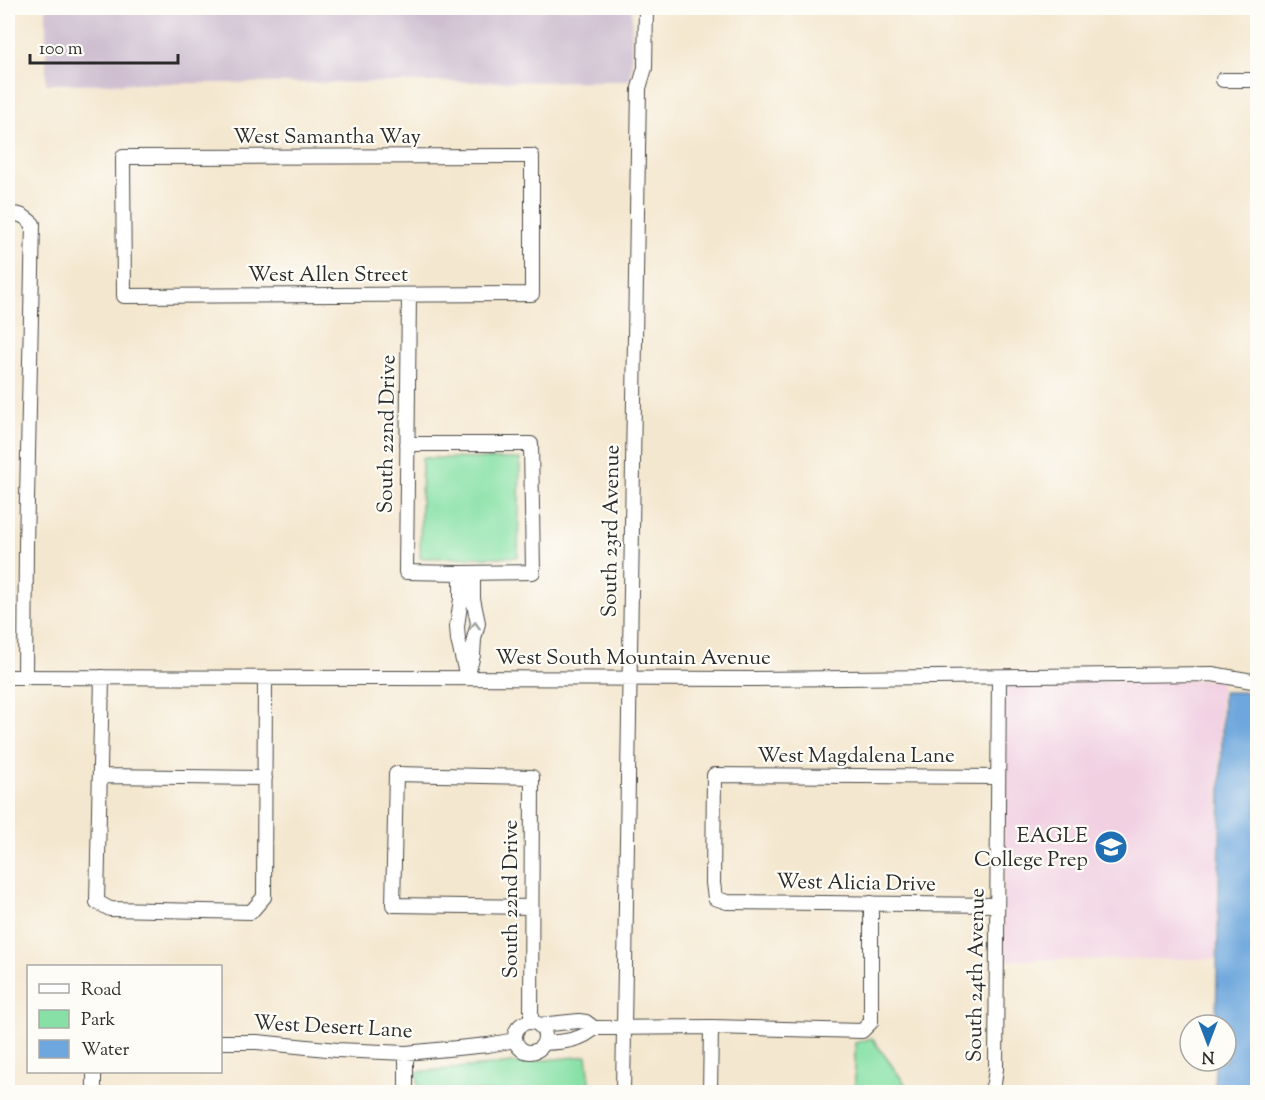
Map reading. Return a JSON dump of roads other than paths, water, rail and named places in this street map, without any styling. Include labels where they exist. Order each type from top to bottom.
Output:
[{"type":"street","name":"South 23rd Avenue","points":[[623,1092],[639,88],[645,68],[646,8]]},
{"type":"street","points":[[1223,80],[1257,80]]},
{"type":"street","name":"West Samantha Way","points":[[124,296],[123,158],[532,156],[532,294]]},
{"type":"street","points":[[8,214],[20,214],[33,224],[25,677]]},
{"type":"street","name":"West Allen Street","points":[[124,296],[532,294]]},
{"type":"street","name":"South 22nd Drive","points":[[409,295],[406,572],[467,573]]},
{"type":"street","points":[[407,444],[531,444],[533,572],[467,573]]},
{"type":"street","points":[[467,573],[478,623],[467,678]]},
{"type":"street","points":[[467,573],[457,626],[467,678]]},
{"type":"street","name":"West South Mountain Avenue","points":[[8,677],[628,679],[1212,674],[1257,682]]},
{"type":"street","points":[[102,677],[97,903],[110,909],[251,912],[264,897],[265,678]]},
{"type":"street","name":"South 24th Avenue","points":[[991,1092],[996,1069],[999,677]]},
{"type":"street","name":"South 22nd Drive","points":[[531,907],[393,905],[396,774],[532,777],[531,907],[535,1024]]},
{"type":"street","name":"West Magdalena Lane","points":[[715,898],[713,884],[714,775],[998,777]]},
{"type":"street","points":[[100,777],[265,778]]},
{"type":"street","name":"West Alicia Drive","points":[[715,898],[727,902],[997,905]]},
{"type":"street","points":[[535,1024],[544,1033],[544,1043],[538,1050],[529,1052],[520,1049],[515,1040],[515,1032],[521,1024],[586,1022],[594,1028],[711,1027],[862,1031],[871,1022],[871,903]]},
{"type":"street","points":[[566,1022],[567,1040]]},
{"type":"street","points":[[710,1092],[711,1027]]},
{"type":"street","points":[[544,1043],[582,1037],[594,1028]]},
{"type":"street","name":"West Desert Lane","points":[[222,1042],[257,1042],[337,1050],[406,1053],[515,1040]]},
{"type":"street","points":[[406,1053],[406,1092]]},
{"type":"street","points":[[94,1073],[94,1092]]},
{"type":"water","points":[[1223,692],[1257,692],[1257,1092],[1214,1092],[1215,1073],[1238,1073],[1238,1013],[1216,1013]]},
{"type":"place","name":"EAGLE College Prep","points":[[1111,847]]}]
